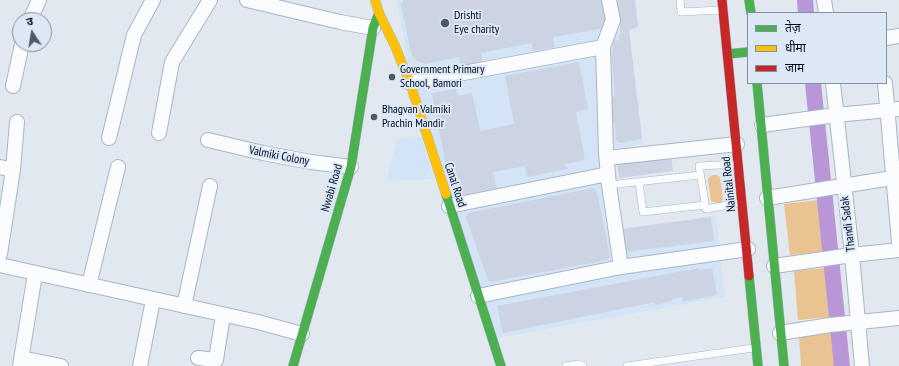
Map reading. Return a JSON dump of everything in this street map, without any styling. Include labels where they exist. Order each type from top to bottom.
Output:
[{"type":"main road","name":"Canal Road","points":[[375,0],[379,13],[395,46],[410,83],[501,366]]},
{"type":"main road","name":"Nainital Road","points":[[722,0],[739,164],[754,201],[774,266],[784,366]]},
{"type":"main road","points":[[749,0],[750,12]]},
{"type":"main road","name":"Nwabi Road","points":[[293,366],[351,167],[373,28],[379,13]]},
{"type":"main road","points":[[728,54],[747,52]]},
{"type":"main road","name":"Nainital Road","points":[[757,84],[762,125],[748,249],[758,366]]},
{"type":"street","points":[[34,12],[39,0]]},
{"type":"street","points":[[109,138],[134,35],[153,0]]},
{"type":"street","points":[[158,133],[172,62],[210,0]]},
{"type":"street","points":[[248,0],[340,22],[373,28]]},
{"type":"street","points":[[609,0],[613,20],[603,47],[606,156],[608,180],[621,267]]},
{"type":"street","points":[[824,0],[826,12]]},
{"type":"street","points":[[887,38],[899,36]]},
{"type":"street","points":[[410,83],[603,47]]},
{"type":"street","points":[[13,86],[20,52]]},
{"type":"street","name":"Thandi Sadak","points":[[833,84],[823,116],[852,255],[844,324],[862,366]]},
{"type":"street","points":[[885,84],[893,109],[899,242]]},
{"type":"street","points":[[762,125],[823,116],[893,109]]},
{"type":"street","points":[[0,254],[7,169],[17,122]]},
{"type":"street","name":"Valmiki Colony","points":[[208,140],[311,162],[351,167]]},
{"type":"street","points":[[606,156],[705,143],[712,146],[737,144]]},
{"type":"street","points":[[90,285],[118,166]]},
{"type":"street","points":[[754,201],[896,178]]},
{"type":"street","points":[[449,206],[608,180]]},
{"type":"street","points":[[184,306],[210,186]]},
{"type":"street","points":[[478,296],[621,267],[748,249]]},
{"type":"street","points":[[774,266],[899,250]]},
{"type":"street","points":[[0,265],[35,274],[258,322],[302,334]]},
{"type":"street","points":[[35,274],[20,362],[61,366]]},
{"type":"street","points":[[140,366],[153,300]]},
{"type":"street","points":[[198,358],[216,360],[223,315]]},
{"type":"street","points":[[780,333],[899,318]]},
{"type":"lane","points":[[680,0],[682,12],[723,10]]},
{"type":"lane","points":[[739,164],[699,166],[706,209],[754,201]]},
{"type":"lane","points":[[608,180],[639,182],[700,175]]},
{"type":"lane","points":[[639,182],[643,212],[705,205]]},
{"type":"lane","points":[[626,366],[757,347]]},
{"type":"lane","points":[[566,366],[579,364],[583,366]]},
{"type":"shaded area","points":[[397,0],[635,0],[638,27],[629,30],[643,144],[612,149],[621,229],[716,216],[725,297],[496,338],[408,62]]},
{"type":"shaded area","points":[[422,137],[433,179],[386,181],[397,139]]},
{"type":"shaded area","points":[[712,175],[717,175],[720,177],[723,199],[720,204],[711,201],[708,179]]},
{"type":"shaded area","points":[[819,200],[824,252],[790,255],[784,204]]},
{"type":"shaded area","points":[[825,268],[829,317],[798,320],[794,271]]},
{"type":"shaded area","points":[[834,333],[837,366],[801,366],[799,336]]},
{"type":"building","points":[[403,0],[605,0],[608,19],[604,27],[599,29],[553,37],[555,47],[533,51],[532,43],[481,53],[483,63],[461,67],[459,57],[425,64],[417,61],[412,56],[401,5]]},
{"type":"building","points":[[616,0],[635,0],[638,27],[629,30],[642,139],[619,143],[616,140],[615,123],[612,123],[611,97],[615,97],[612,56],[614,41],[620,40],[619,35],[621,34]]},
{"type":"building","points":[[579,62],[588,109],[576,112],[585,160],[565,164],[567,169],[527,177],[525,166],[493,172],[497,188],[461,195],[456,169],[447,171],[432,93],[456,89],[458,96],[472,93],[480,131],[514,124],[505,76]]},
{"type":"building","points":[[671,155],[673,171],[619,178],[617,161]]},
{"type":"building","points":[[593,188],[597,191],[610,257],[607,260],[491,282],[488,280],[466,217],[468,213]]},
{"type":"building","points":[[711,217],[714,241],[624,252],[621,229]]},
{"type":"building","points":[[699,268],[699,270],[712,268],[717,295],[683,302],[682,297],[655,305],[655,302],[503,333],[497,306]]},
{"type":"waterway","points":[[805,0],[806,12]]},
{"type":"waterway","points":[[813,84],[842,366]]},
{"type":"traffic: fast","points":[[749,0],[751,12]]},
{"type":"traffic: fast","points":[[293,366],[351,167],[373,28],[379,13]]},
{"type":"traffic: fast","points":[[728,54],[747,52]]},
{"type":"traffic: fast","points":[[757,84],[784,366]]},
{"type":"traffic: fast","points":[[446,194],[501,366]]},
{"type":"traffic: fast","points":[[749,276],[758,366]]},
{"type":"traffic: slow","points":[[375,0],[379,13],[395,46],[410,83],[446,194]]},
{"type":"traffic: jam","points":[[722,0],[749,276]]},
{"type":"place","name":"Drishti Eye charity","points":[[445,23]]},
{"type":"place","name":"Government Primary School, Bamori","points":[[392,77]]},
{"type":"place","name":"Bhagvan Valmiki Prachin Mandir","points":[[374,117]]}]
